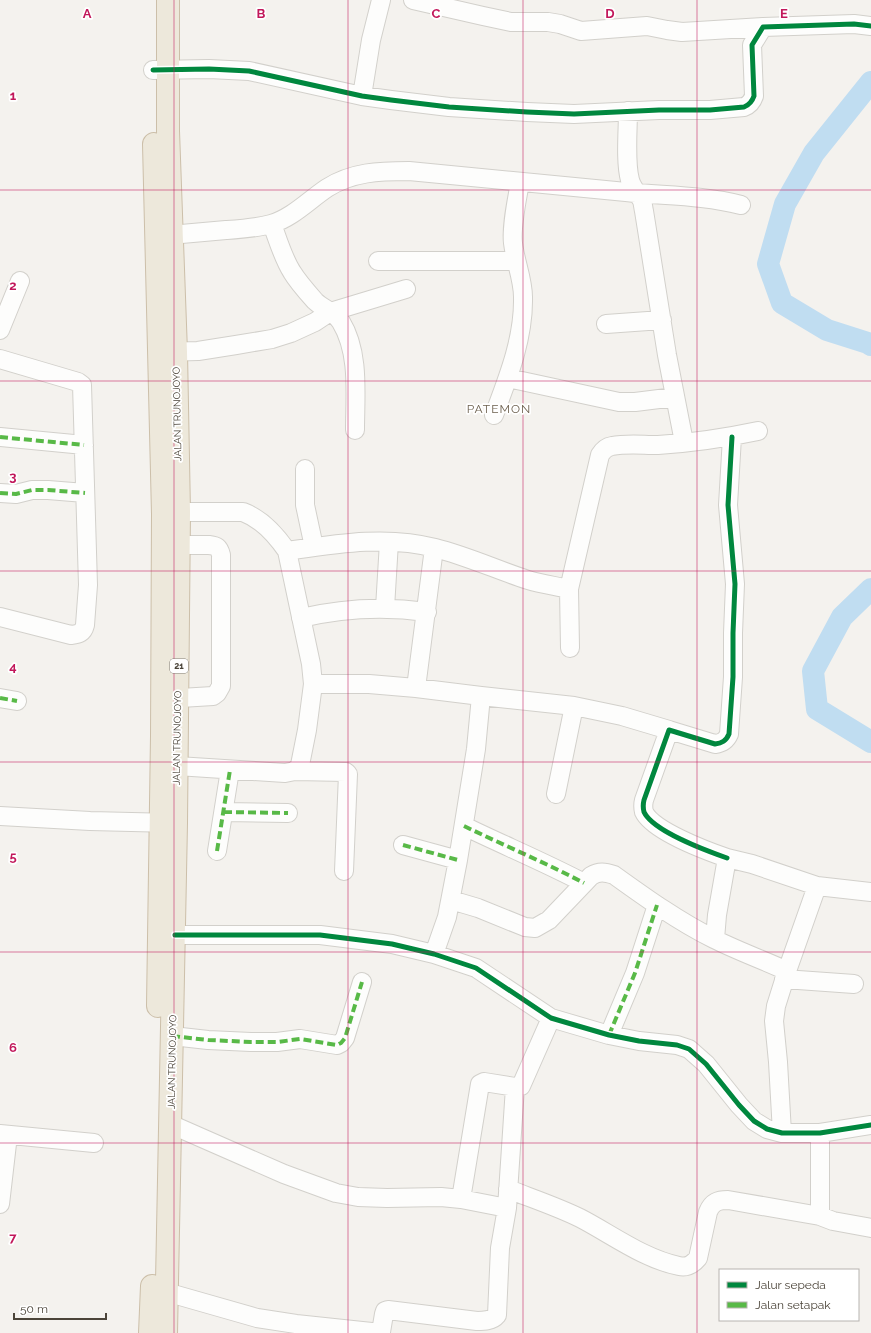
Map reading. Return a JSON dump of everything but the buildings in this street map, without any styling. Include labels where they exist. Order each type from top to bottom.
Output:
[{"type":"highway","name":"JALAN TRUNOJOYO","points":[[150,1333],[156,1109],[168,823],[171,545],[168,352],[160,70],[154,0]]},
{"type":"highway","name":"JALAN TRUNOJOYO","points":[[160,70],[168,0]]},
{"type":"highway","name":"JALAN TRUNOJOYO","points":[[168,352],[179,512],[171,545]]},
{"type":"highway","name":"JALAN TRUNOJOYO","points":[[166,1333],[174,935],[168,823],[177,766],[170,699]]},
{"type":"street","points":[[362,96],[371,40],[381,0]]},
{"type":"street","points":[[413,0],[477,7],[511,22],[548,22],[560,24],[581,31],[647,26],[682,32],[762,26],[854,24],[871,26]]},
{"type":"street","points":[[160,70],[209,69],[249,71],[362,96],[449,106],[527,112],[574,114],[628,111],[735,109],[748,105],[753,100],[752,44],[762,26]]},
{"type":"street","points":[[628,111],[628,168],[630,180],[635,193],[642,202],[644,211],[684,442]]},
{"type":"street","points":[[165,236],[246,229],[272,224],[282,220],[303,207],[326,189],[343,179],[373,172],[409,171],[722,200],[740,205]]},
{"type":"street","points":[[494,415],[508,378],[518,341],[523,298],[513,235],[520,182]]},
{"type":"street","points":[[272,224],[291,271],[316,302],[337,317],[348,339],[353,358],[355,376],[355,430]]},
{"type":"street","points":[[378,261],[516,261]]},
{"type":"street","points":[[0,330],[20,282]]},
{"type":"street","points":[[168,352],[236,346],[272,339],[291,333],[315,322],[330,312],[406,289]]},
{"type":"street","points":[[606,324],[662,320]]},
{"type":"street","points":[[0,359],[81,384],[88,585],[86,619],[83,631],[79,634],[71,635],[0,617]]},
{"type":"street","points":[[508,378],[618,402],[675,397]]},
{"type":"street","points":[[570,648],[569,588],[602,451],[608,447],[623,444],[684,442],[732,437],[758,432]]},
{"type":"street","points":[[0,437],[84,444]]},
{"type":"street","points":[[312,684],[369,684],[574,706],[622,716],[715,744],[723,742],[727,738],[728,734],[733,677],[735,584],[728,505],[732,437]]},
{"type":"street","points":[[305,469],[305,505],[314,547]]},
{"type":"street","points":[[0,493],[16,494],[32,490],[48,490],[85,494]]},
{"type":"street","points":[[179,512],[243,512],[253,516],[263,523],[287,551],[311,664],[312,684],[307,730],[300,765],[295,771]]},
{"type":"street","points":[[385,608],[389,542]]},
{"type":"street","points":[[287,551],[359,543],[410,543],[434,548],[467,558],[529,581],[569,588]]},
{"type":"street","points":[[170,699],[213,696],[218,693],[221,686],[220,549],[216,546],[209,545],[171,545]]},
{"type":"street","points":[[416,688],[427,612],[434,548]]},
{"type":"street","points":[[301,618],[344,610],[385,608],[427,612]]},
{"type":"street","points":[[434,954],[447,917],[451,900],[476,749],[481,696]]},
{"type":"street","points":[[556,794],[574,706]]},
{"type":"street","points":[[669,730],[644,800],[644,812],[648,817],[669,833],[727,858],[752,864],[817,886],[871,892]]},
{"type":"street","points":[[177,766],[285,773],[295,771],[346,772],[348,774],[344,871]]},
{"type":"street","points":[[217,851],[230,770]]},
{"type":"street","points":[[224,812],[288,813]]},
{"type":"street","points":[[0,816],[90,821],[168,823]]},
{"type":"street","points":[[464,826],[513,850],[547,864],[584,883]]},
{"type":"street","points":[[403,845],[458,860]]},
{"type":"street","points":[[715,939],[727,858]]},
{"type":"street","points":[[451,900],[478,908],[532,929],[549,920],[584,883],[595,874],[603,872],[614,875],[657,906],[715,939],[786,975],[854,984]]},
{"type":"street","points":[[782,1133],[774,1021],[776,1006],[817,886]]},
{"type":"street","points":[[610,1035],[635,973],[657,906]]},
{"type":"street","points":[[174,935],[320,935],[392,944],[434,954],[476,968],[551,1018],[610,1035],[639,1041],[678,1045],[689,1049],[706,1064],[739,1106],[754,1121],[766,1128],[782,1133],[820,1133],[871,1125]]},
{"type":"street","points":[[172,1036],[208,1040],[251,1042],[277,1042],[300,1039],[337,1044],[341,1043],[345,1038],[362,982]]},
{"type":"street","points":[[461,1199],[480,1084],[484,1082],[515,1087],[521,1086],[551,1018]]},
{"type":"street","points":[[166,1292],[257,1318],[304,1325],[381,1333],[384,1314],[385,1311],[388,1310],[477,1321],[490,1320],[496,1317],[498,1312],[500,1248],[507,1208],[515,1087]]},
{"type":"street","points":[[170,1124],[284,1174],[336,1193],[358,1197],[441,1197],[461,1199],[507,1208]]},
{"type":"street","points":[[820,1133],[820,1216]]},
{"type":"street","points":[[0,1204],[4,1134],[94,1143]]},
{"type":"street","points":[[508,1190],[578,1217],[626,1244],[659,1260],[680,1266],[688,1266],[698,1258],[708,1212],[710,1206],[717,1201],[728,1200],[820,1216],[833,1221],[871,1228]]},
{"type":"waterway","points":[[871,82],[814,153],[785,204],[768,264],[782,303],[827,330],[871,345]]},
{"type":"waterway","points":[[871,589],[842,617],[813,671],[817,709],[871,742]]},
{"type":"marked path","points":[[0,437],[84,445]]},
{"type":"marked path","points":[[0,493],[16,494],[32,490],[85,493]]},
{"type":"marked path","points":[[0,698],[17,701]]},
{"type":"marked path","points":[[217,851],[230,770]]},
{"type":"marked path","points":[[224,812],[288,813]]},
{"type":"marked path","points":[[464,826],[584,883]]},
{"type":"marked path","points":[[403,845],[458,860]]},
{"type":"marked path","points":[[609,1035],[635,973],[657,905]]},
{"type":"marked path","points":[[172,1036],[208,1040],[251,1042],[277,1042],[300,1039],[337,1045],[345,1038],[362,982]]},
{"type":"cycle path","points":[[153,70],[209,69],[249,71],[362,96],[449,107],[574,114],[659,110],[710,110],[744,107],[751,102],[754,96],[752,45],[763,27],[854,24],[871,26]]},
{"type":"cycle path","points":[[727,858],[681,840],[669,833],[649,819],[644,812],[643,806],[669,730],[715,744],[724,741],[729,734],[733,677],[735,584],[728,505],[732,437]]},
{"type":"cycle path","points":[[175,935],[320,935],[392,944],[434,954],[476,968],[551,1018],[609,1035],[639,1041],[677,1045],[689,1049],[706,1064],[754,1121],[767,1129],[782,1133],[820,1133],[871,1125]]},
{"type":"district","name":"PATEMON","points":[[499,409]]}]
